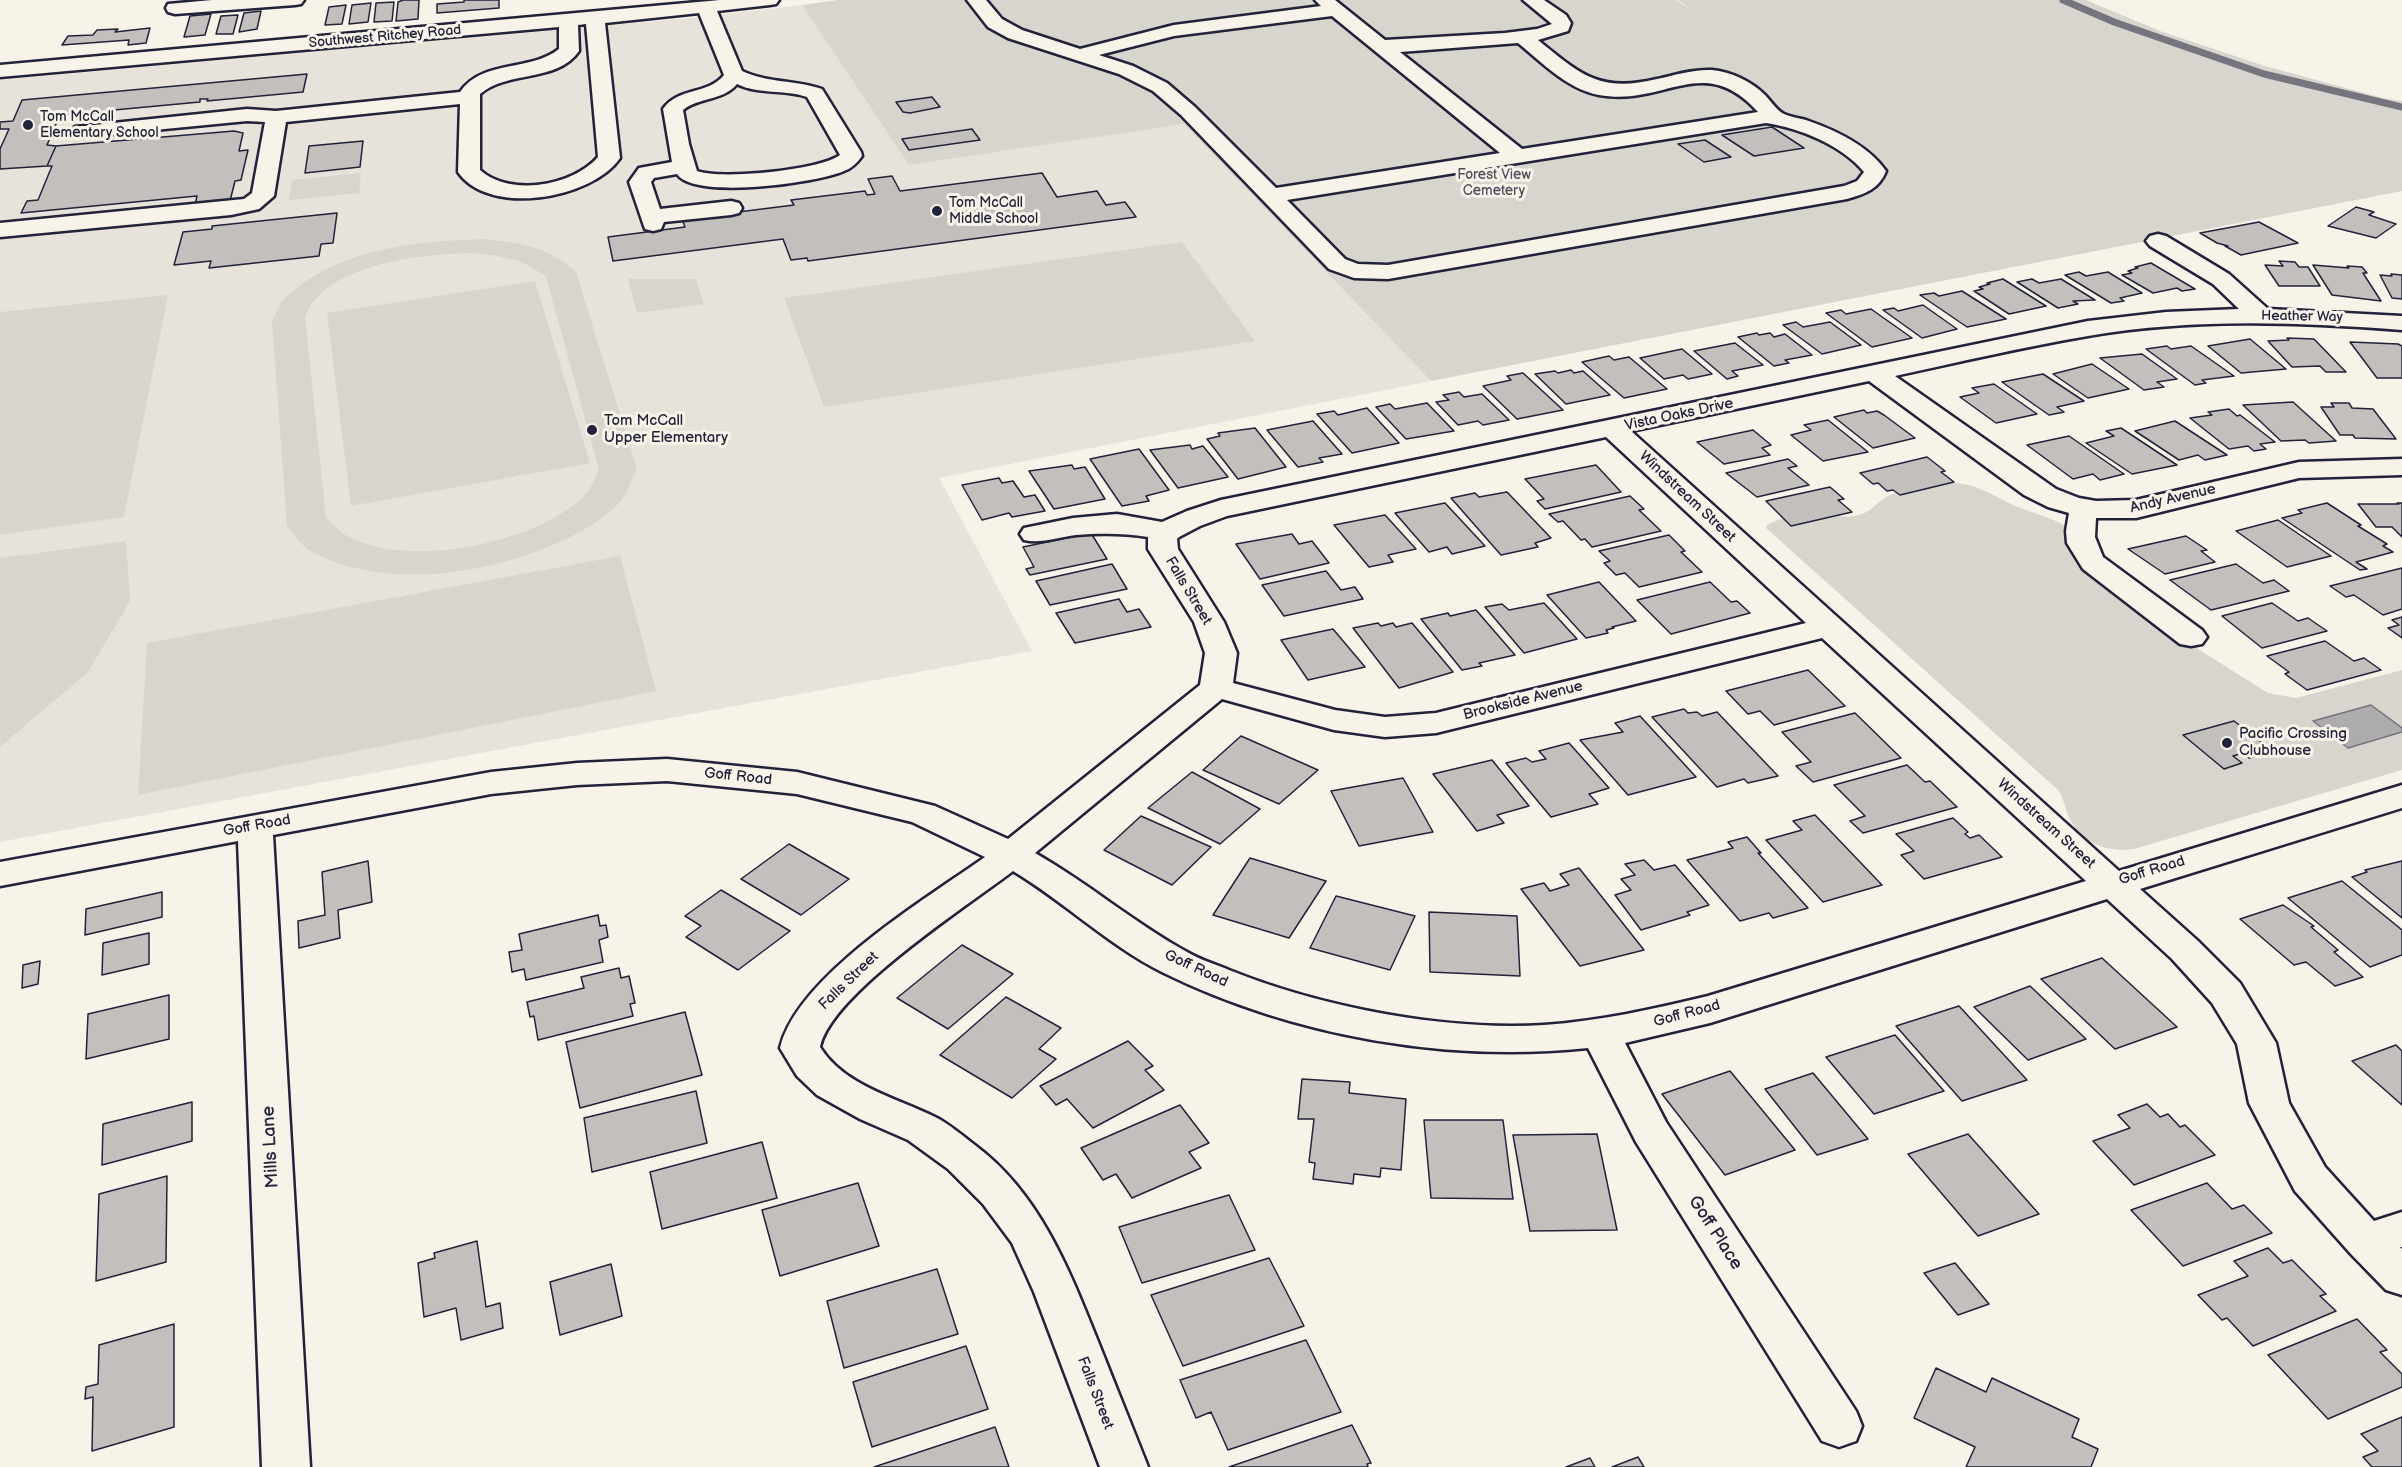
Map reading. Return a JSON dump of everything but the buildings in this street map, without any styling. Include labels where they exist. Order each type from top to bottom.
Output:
[{"type":"street","points":[[175,8],[295,0],[287,45]]},
{"type":"street","name":"Southwest Ritchey Road","points":[[10,70],[705,8],[770,0]]},
{"type":"street","points":[[976,0],[995,23],[1015,34],[1126,70],[1160,87],[1188,111],[1270,196],[1337,264],[1354,271],[1377,273],[1847,192],[1863,187],[1873,180],[1875,171],[1869,162],[1844,146],[1790,121],[1774,117],[1758,117],[1270,196]]},
{"type":"street","points":[[1380,45],[1404,47],[1521,36],[1556,30],[1562,23],[1532,0]]},
{"type":"street","points":[[1080,55],[1116,42],[1149,35],[1330,5],[1517,156]]},
{"type":"street","points":[[705,8],[734,75],[753,84],[808,90],[819,97],[851,156],[847,161],[820,170],[717,182],[693,179],[687,174],[684,166],[673,109],[684,100],[720,90],[729,84],[734,75]]},
{"type":"street","points":[[568,20],[569,51],[563,57],[536,68],[486,79],[470,92],[469,172],[475,180],[487,186],[505,190],[551,188],[592,176],[604,167],[609,158],[586,72],[595,18]]},
{"type":"street","points":[[1521,36],[1587,85],[1600,89],[1641,88],[1699,76],[1721,77],[1739,83],[1762,101],[1774,117]]},
{"type":"street","points":[[536,68],[586,72]]},
{"type":"street","points":[[8,90],[10,70]]},
{"type":"street","points":[[702,96],[783,87]]},
{"type":"street","points":[[82,130],[247,115],[276,117],[470,97]]},
{"type":"street","points":[[0,230],[251,204],[263,196],[276,117]]},
{"type":"street","points":[[684,166],[661,169],[643,176],[640,182],[652,221],[731,207]]},
{"type":"street","points":[[2158,241],[2220,279],[2261,316]]},
{"type":"street","name":"Heather Way","points":[[2203,318],[2261,316],[2402,322]]},
{"type":"street","name":"Vista Oaks Drive","points":[[1164,534],[1191,518],[1221,509],[2088,328],[2126,322],[2203,318]]},
{"type":"street","name":"Andy Avenue","points":[[1876,374],[2034,489],[2057,501],[2084,508],[2114,512],[2299,470],[2402,467]]},
{"type":"street","name":"Windstream Street","points":[[1612,428],[2185,950],[2226,993],[2256,1043],[2269,1103],[2310,1179],[2384,1236],[2402,1277]]},
{"type":"street","points":[[2084,508],[2079,538],[2093,562],[2191,636]]},
{"type":"street","points":[[1034,534],[1072,527],[1117,523],[1164,534]]},
{"type":"street","name":"Falls Street","points":[[1124,1467],[1056,1292],[1029,1234],[998,1192],[963,1158],[922,1129],[874,1108],[831,1084],[811,1066],[800,1048],[803,1034],[827,999],[881,950],[1011,855],[1216,688],[1221,653],[1209,622],[1163,549],[1164,534]]},
{"type":"street","name":"Brookside Avenue","points":[[1216,688],[1334,720],[1385,727],[1436,723],[1828,627]]},
{"type":"street","name":"Goff Road","points":[[0,874],[491,783],[657,769],[797,783],[923,814],[1011,855],[1046,875],[1143,943],[1176,963],[1254,995],[1382,1027],[1486,1039],[1520,1039],[1600,1033],[1710,1009],[2402,795]]},
{"type":"street","name":"Mills Lane","points":[[255,826],[286,1467]]},
{"type":"street","name":"Goff Place","points":[[1600,1033],[1650,1131],[1839,1426]]},
{"type":"shaded area","name":"Tom McCall Upper Elementary","points":[[802,5],[909,165],[1184,123],[1431,381],[939,478],[1032,651],[0,842],[0,80],[690,18]]},
{"type":"shaded area","points":[[2371,705],[2402,728],[2402,732],[2348,748],[2313,721]]},
{"type":"green space","name":"Forest View Cemetery","points":[[838,0],[1676,0],[1692,10],[1678,0],[2086,0],[2160,31],[2265,66],[2402,101],[2402,191],[1431,381],[1184,124],[909,165],[802,5]]},
{"type":"green space","points":[[361,173],[359,193],[289,200],[292,180]]},
{"type":"green space","points":[[484,239],[533,247],[554,256],[576,272],[637,469],[623,498],[598,521],[575,535],[539,551],[474,569],[440,574],[407,575],[374,572],[342,564],[308,550],[287,526],[272,322],[283,300],[316,275],[361,255],[410,245]],"holes":[[[472,253],[520,262],[546,277],[599,469],[592,485],[586,494],[565,511],[538,526],[506,538],[472,546],[437,551],[404,551],[373,546],[347,536],[326,518],[305,317],[313,303],[328,288],[345,277],[365,269],[410,258]]]},
{"type":"green space","points":[[1182,242],[1255,341],[824,407],[784,298]]},
{"type":"green space","points":[[628,279],[696,279],[704,304],[637,313]]},
{"type":"green space","points":[[535,281],[590,463],[351,506],[327,313]]},
{"type":"green space","points":[[168,295],[124,517],[0,535],[0,312]]},
{"type":"green space","points":[[1949,483],[1969,485],[1985,491],[2073,531],[2174,634],[2268,693],[2296,698],[2402,670],[2402,770],[2134,849],[2113,849],[2086,839],[2073,824],[2057,789],[1766,528],[1773,522],[1798,515],[1860,515],[1897,492]]},
{"type":"green space","points":[[126,541],[130,601],[88,672],[0,747],[0,558]]},
{"type":"green space","points":[[620,556],[656,691],[138,795],[147,643]]},
{"type":"waterway","points":[[2063,0],[2114,22],[2264,74],[2402,107]]},
{"type":"place","name":"Tom McCall Elementary School","points":[[28,125]]},
{"type":"place","name":"Tom McCall Middle School","points":[[937,211]]},
{"type":"place","name":"Tom McCall Upper Elementary","points":[[592,430]]},
{"type":"place","name":"Pacific Crossing Clubhouse","points":[[2227,743]]}]
